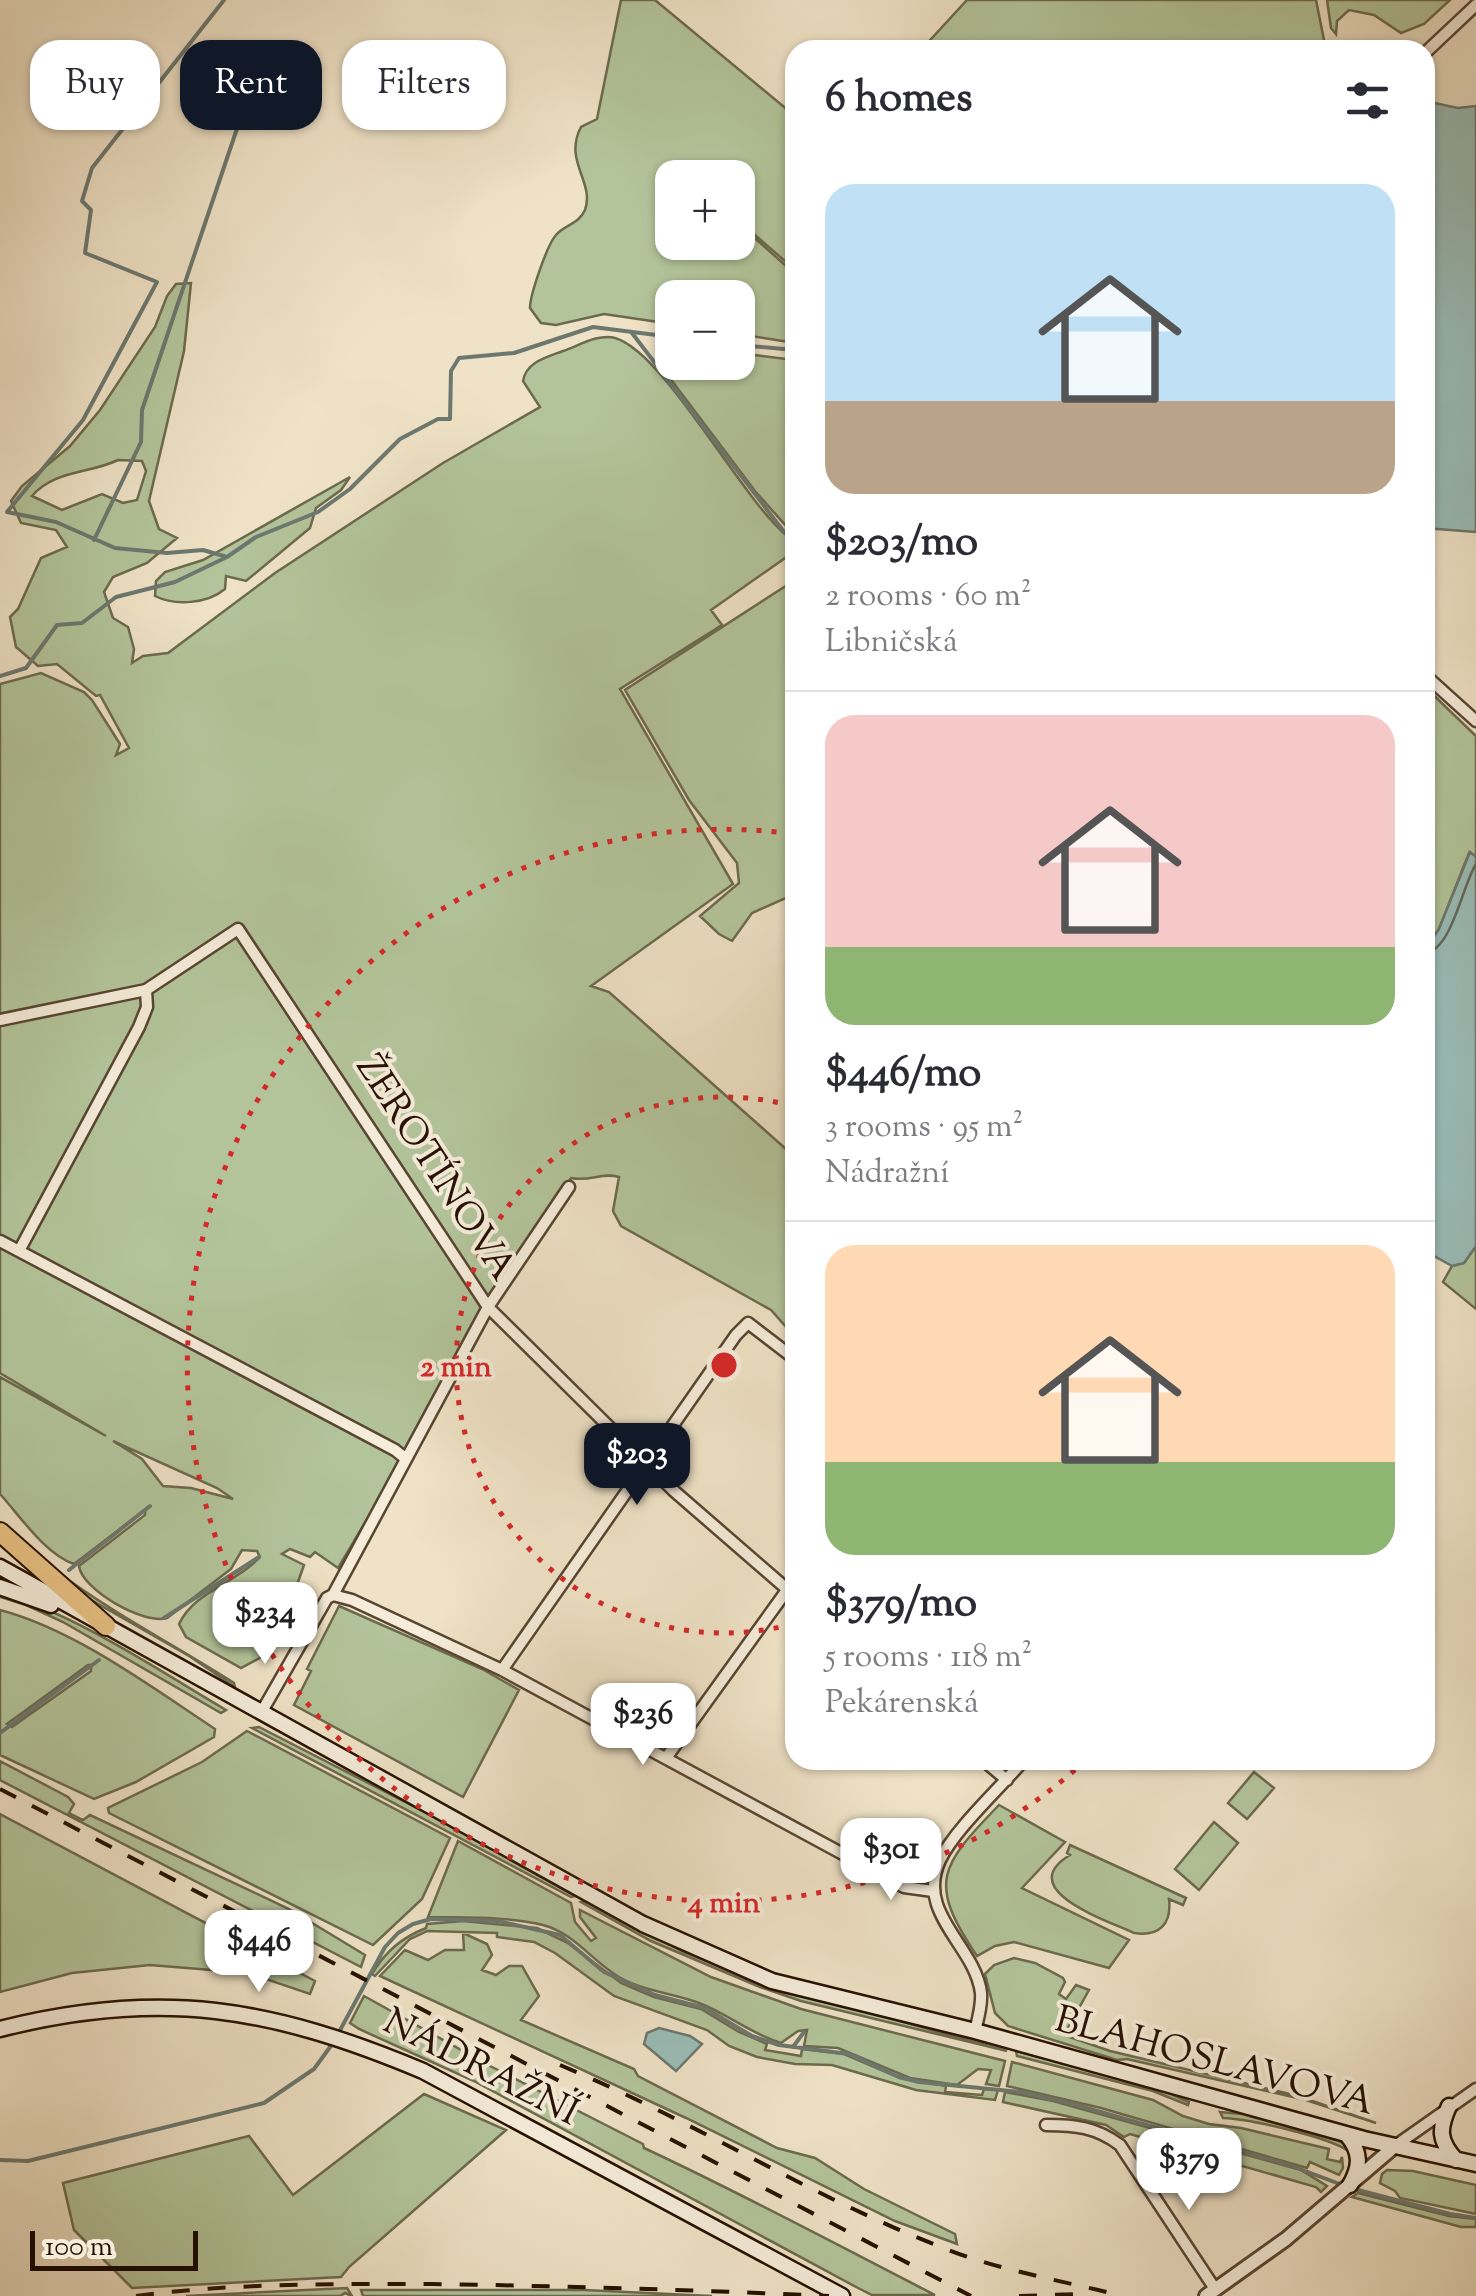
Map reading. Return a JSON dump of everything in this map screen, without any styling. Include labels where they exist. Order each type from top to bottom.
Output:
[{"type":"highway","points":[[0,1532],[106,1626]]},
{"type":"main road","points":[[1,1568],[106,1626]]},
{"type":"main road","points":[[0,1587],[106,1626]]},
{"type":"main road","name":"BLAHOSLAVOVA","points":[[106,1626],[692,1948],[772,1981],[975,2031],[1347,2135],[1476,2164]]},
{"type":"main road","name":"NÁDRAŽNÍ","points":[[0,2028],[78,2013],[180,2006],[269,2018],[352,2042],[424,2072],[842,2296]]},
{"type":"main road","points":[[1449,2106],[1440,2134],[1456,2161]]},
{"type":"main road","points":[[1347,2135],[1358,2150],[1352,2182]]},
{"type":"street","points":[[1435,43],[1476,4]]},
{"type":"street","points":[[1435,684],[1476,720]]},
{"type":"street","name":"ŽEROTÍNOVA","points":[[0,1020],[146,990],[238,929],[488,1307],[674,1491],[785,1587]]},
{"type":"street","points":[[19,1251],[139,1027],[146,1007],[146,990]]},
{"type":"street","points":[[333,1595],[488,1307],[569,1187]]},
{"type":"street","points":[[0,1241],[405,1458]]},
{"type":"street","points":[[502,1670],[736,1334],[748,1323],[785,1351]]},
{"type":"street","points":[[261,1713],[326,1598],[333,1595],[352,1600],[502,1670],[904,1887],[933,1891]]},
{"type":"street","points":[[666,1758],[785,1600]]},
{"type":"street","points":[[995,1770],[1007,1780]]},
{"type":"street","points":[[975,2031],[982,1996],[978,1982],[945,1928],[933,1891],[941,1859],[1016,1770]]},
{"type":"street","points":[[1046,2125],[1078,2125],[1102,2132],[1120,2145],[1210,2292],[1286,2239],[1395,2146],[1476,2089]]},
{"type":"green space","points":[[621,0],[655,0],[785,108],[785,261],[755,235],[755,160],[655,160],[655,260],[755,260],[755,238],[785,265],[785,341],[755,337],[755,280],[655,280],[655,322],[604,314],[556,325],[541,323],[530,308],[540,270],[552,240],[585,210],[586,190],[575,150],[581,127],[597,119]]},
{"type":"green space","points":[[967,0],[1316,0],[1324,40],[930,40]]},
{"type":"green space","points":[[1327,0],[1450,0],[1424,24],[1401,33],[1374,15],[1349,10],[1337,21],[1336,34],[1331,28]]},
{"type":"green space","points":[[191,283],[184,351],[149,501],[159,529],[177,538],[147,563],[113,577],[104,592],[113,618],[128,627],[134,649],[132,663],[143,656],[168,653],[275,573],[443,463],[540,407],[523,381],[528,369],[544,358],[602,337],[615,338],[635,349],[655,368],[655,380],[665,380],[746,489],[785,534],[785,558],[711,610],[722,625],[620,689],[733,884],[591,986],[609,992],[785,1148],[785,1326],[771,1310],[621,1226],[613,1211],[619,1177],[571,1178],[338,1568],[315,1552],[310,1557],[290,1549],[282,1554],[304,1565],[298,1582],[302,1611],[293,1625],[276,1637],[271,1652],[241,1668],[186,1637],[179,1624],[195,1603],[260,1557],[257,1551],[242,1550],[231,1569],[167,1618],[157,1619],[130,1611],[102,1595],[79,1566],[145,1515],[145,1510],[74,1564],[43,1543],[0,1494],[0,1377],[106,1436],[0,1373],[0,684],[41,673],[84,692],[120,744],[116,755],[129,748],[100,695],[96,696],[57,664],[38,666],[16,647],[10,617],[18,609],[41,558],[67,547],[56,530],[21,523],[11,501],[22,486],[70,446],[100,410],[155,327],[176,284]],"holes":[[[118,460],[142,461],[146,471],[137,500],[123,503],[102,494],[62,510],[32,496],[51,481]],[[113,1441],[233,1499],[191,1488],[163,1486],[142,1459]]]},
{"type":"green space","points":[[755,355],[785,359],[785,525],[671,380],[755,380]]},
{"type":"green space","points":[[350,477],[341,490],[316,508],[310,528],[246,581],[226,576],[225,589],[191,602],[155,596],[156,581],[165,572],[203,560]]},
{"type":"green space","points":[[785,586],[785,898],[752,913],[732,941],[700,916],[739,883],[737,863],[689,800],[625,690]]},
{"type":"green space","points":[[1435,697],[1476,736],[1476,857],[1469,853],[1435,935]]},
{"type":"green space","points":[[1476,1246],[1476,1309],[1443,1282],[1452,1266],[1464,1263]]},
{"type":"green space","points":[[59,1573],[234,1683],[235,1687],[79,1593]]},
{"type":"green space","points":[[0,1592],[87,1629],[226,1710],[221,1713],[63,1622],[0,1597]]},
{"type":"green space","points":[[339,1606],[482,1669],[519,1690],[463,1797],[294,1705],[311,1671],[307,1669]]},
{"type":"green space","points":[[0,1610],[84,1645],[215,1729],[214,1737],[136,1782],[94,1799],[0,1755]],"holes":[[[91,1665],[91,1671],[12,1727],[7,1724]]]},
{"type":"green space","points":[[259,1727],[448,1824],[575,1896],[252,1728]]},
{"type":"green space","points":[[247,1731],[450,1838],[422,1899],[373,1945],[109,1813],[108,1808],[202,1762]]},
{"type":"green space","points":[[0,1761],[68,1797],[74,1804],[69,1813],[83,1820],[90,1815],[289,1909],[365,1955],[361,1967],[0,1780]]},
{"type":"green space","points":[[1254,1772],[1274,1788],[1247,1819],[1228,1803]]},
{"type":"green space","points":[[999,1805],[1065,1842],[1022,1888],[1129,1940],[1109,1968],[1014,1942],[977,1956],[951,1910],[947,1876],[964,1844]]},
{"type":"green space","points":[[0,1814],[315,1981],[310,1994],[248,1973],[150,1965],[72,1973],[0,1992]]},
{"type":"green space","points":[[1214,1822],[1238,1843],[1199,1890],[1175,1869]]},
{"type":"green space","points":[[458,1841],[571,1903],[575,1922],[591,1941],[596,1938],[580,1917],[580,1910],[711,1977],[801,2009],[1005,2061],[999,2086],[986,2084],[991,2070],[978,2069],[957,2085],[910,2078],[838,2048],[804,2046],[807,2030],[798,2031],[781,2043],[699,2003],[628,1982],[564,1934],[543,1925],[500,1919],[428,1917]]},
{"type":"green space","points":[[1070,1845],[1186,1898],[1183,1905],[1169,1899],[1166,1922],[1157,1931],[1143,1934],[1087,1912],[1058,1892],[1052,1880],[1055,1868],[1070,1855]]},
{"type":"green space","points":[[587,1900],[682,1951],[760,1982],[1007,2051],[801,2001],[760,1987],[651,1941],[581,1902]]},
{"type":"green space","points":[[463,1921],[537,1928],[568,1943],[621,1983],[654,1997],[701,2009],[767,2044],[765,2050],[801,2056],[802,2049],[844,2054],[900,2078],[946,2086],[945,2092],[982,2095],[984,2089],[998,2090],[995,2100],[916,2090],[832,2065],[757,2057],[729,2046],[707,2030],[614,1996],[534,1942],[497,1937],[497,1933],[427,1931],[410,1939],[375,1976],[372,1974],[394,1946],[427,1924]]},
{"type":"green space","points":[[463,1933],[487,1944],[492,1955],[482,1970],[496,1975],[509,1966],[522,1966],[539,1996],[521,2020],[634,2069],[638,2076],[777,2148],[815,2158],[864,2189],[955,2234],[957,2244],[895,2221],[686,2118],[380,1976],[405,1950],[428,1960],[445,1950],[464,1950]]},
{"type":"green space","points":[[1014,1958],[1035,1963],[1063,1978],[1059,1994],[1066,1999],[1076,1985],[1089,1990],[1064,2035],[1110,2051],[1298,2096],[1376,2123],[1306,2100],[1127,2059],[1117,2060],[1008,2026],[995,2013],[985,1974],[994,1965]]},
{"type":"green space","points":[[364,1996],[643,2144],[644,2148],[935,2295],[872,2295],[474,2081],[359,2029],[350,2023]]},
{"type":"green space","points":[[1016,2051],[1155,2087],[1189,2102],[1188,2105],[1153,2091],[1017,2056]]},
{"type":"green space","points":[[1012,2062],[1153,2100],[1209,2124],[1329,2149],[1327,2159],[1340,2162],[1342,2157],[1343,2168],[1339,2175],[1310,2162],[1307,2168],[1101,2108],[1007,2086]]},
{"type":"green space","points":[[1005,2092],[1053,2101],[1301,2170],[1327,2186],[1321,2192],[1316,2187],[1130,2134],[1124,2137],[1106,2125],[1003,2102]]},
{"type":"green space","points":[[424,2094],[506,2130],[341,2277],[132,2288],[74,2230],[63,2183],[249,2136],[293,2195]]},
{"type":"green space","points":[[1220,2112],[1242,2114],[1339,2141],[1350,2152],[1289,2130],[1223,2118]]},
{"type":"green space","points":[[1387,2170],[1413,2171],[1476,2185],[1476,2214],[1400,2198],[1380,2183]]},
{"type":"green space","points":[[1358,2193],[1476,2219],[1476,2227],[1461,2227],[1352,2197]]},
{"type":"green space","points":[[347,2288],[352,2296],[186,2296]]},
{"type":"green space","points":[[361,2290],[584,2290],[712,2296],[363,2296]]},
{"type":"water","points":[[1435,103],[1458,108],[1476,106],[1476,532],[1435,529]]},
{"type":"water","points":[[1470,852],[1476,857],[1476,1246],[1464,1263],[1452,1266],[1435,1257],[1435,935]]},
{"type":"water","points":[[659,2028],[690,2036],[702,2044],[676,2071],[644,2044],[647,2033]]},
{"type":"waterway","points":[[224,0],[92,168],[82,201],[91,210],[85,253],[157,282],[83,420],[7,512],[56,522],[115,548],[167,553],[203,550],[227,557]]},
{"type":"waterway","points":[[94,540],[141,442],[142,410],[237,130]]},
{"type":"waterway","points":[[0,676],[26,668],[57,625],[82,623],[116,597],[175,582],[227,557],[256,537],[318,512],[350,489],[400,439],[438,419],[450,419],[451,371],[459,358],[514,353],[593,327],[655,335]]},
{"type":"waterway","points":[[632,333],[784,532]]},
{"type":"waterway","points":[[755,346],[785,349]]},
{"type":"waterway","points":[[69,1570],[150,1506]]},
{"type":"waterway","points":[[164,1618],[259,1557]]},
{"type":"waterway","points":[[0,1733],[99,1660]]},
{"type":"waterway","points":[[338,2034],[385,1947],[398,1933],[431,1919],[498,1921],[560,1935],[604,1972],[655,1995],[705,2008],[752,2036],[779,2045],[849,2054],[919,2082],[1021,2092],[1069,2103],[1289,2165],[1345,2186]]},
{"type":"waterway","points":[[793,2047],[804,2032]]},
{"type":"waterway","points":[[0,2160],[28,2161],[264,2103],[314,2069],[333,2043]]},
{"type":"waterway","points":[[1354,2189],[1476,2218]]},
{"type":"railway","points":[[0,1789],[971,2296]]},
{"type":"railway","points":[[560,2065],[897,2229],[967,2257],[1123,2296]]},
{"type":"railway","points":[[136,2296],[321,2284],[581,2287],[829,2296]]},
{"type":"railway","points":[[1019,2296],[1077,2294]]}]
